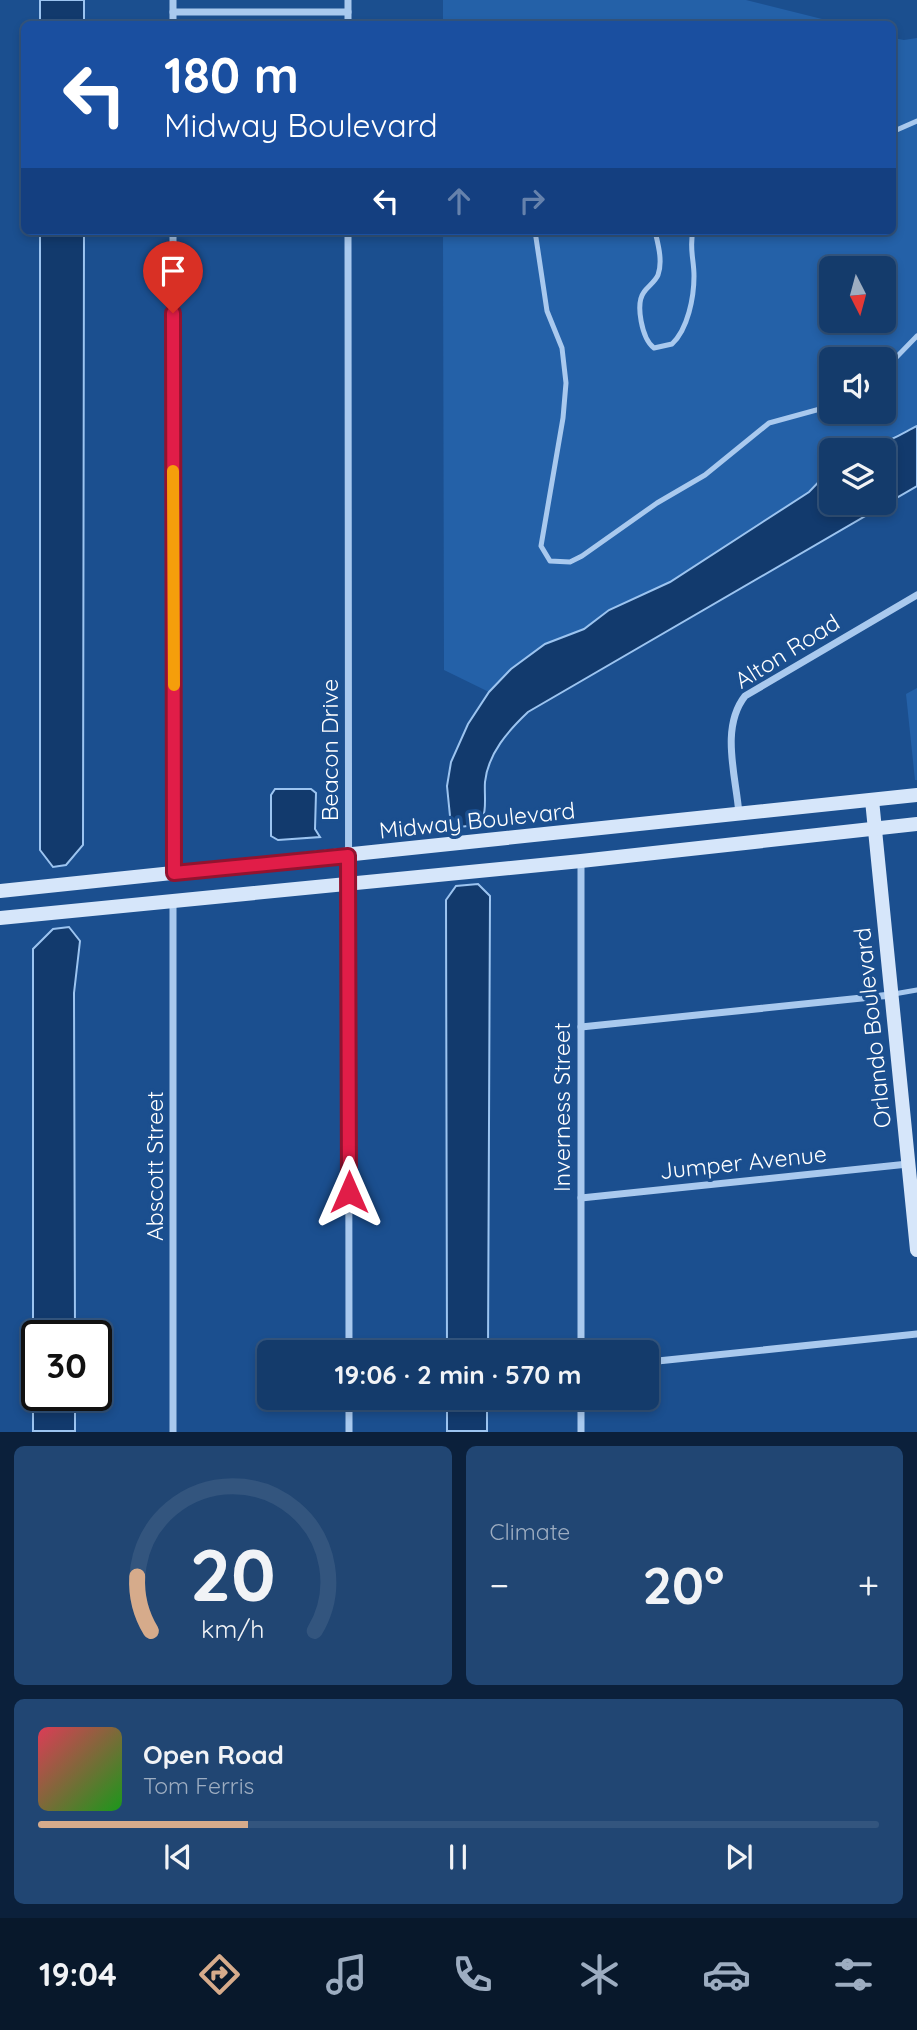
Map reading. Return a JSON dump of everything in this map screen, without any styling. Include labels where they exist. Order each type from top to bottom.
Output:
[{"type":"street","points":[[173,0],[173,21]]},
{"type":"street","points":[[348,0],[348,21]]},
{"type":"street","points":[[173,12],[348,12]]},
{"type":"street","points":[[173,235],[174,873]]},
{"type":"street","name":"Beacon Drive","points":[[348,235],[349,1340]]},
{"type":"street","name":"Alton Road","points":[[739,815],[730,727],[734,710],[745,696],[917,595]]},
{"type":"street","name":"Midway Boulevard","points":[[0,891],[917,795]]},
{"type":"street","name":"Orlando Boulevard","points":[[872,800],[917,1251]]},
{"type":"street","points":[[0,918],[582,861],[917,824]]},
{"type":"street","name":"Inverness Street","points":[[581,1340],[582,861]]},
{"type":"street","name":"Abscott Street","points":[[173,901],[173,1432]]},
{"type":"street","points":[[581,1027],[891,995]]},
{"type":"street","name":"Jumper Avenue","points":[[581,1198],[908,1164]]},
{"type":"street","points":[[659,1361],[917,1334]]},
{"type":"street","points":[[349,1410],[349,1432]]},
{"type":"street","points":[[581,1410],[581,1432]]},
{"type":"lane","points":[[896,130],[917,121]]},
{"type":"lane","points":[[536,235],[547,311],[562,348],[566,372],[563,418],[541,547],[550,561],[570,562],[582,556],[657,503],[705,475],[769,423],[819,409]]},
{"type":"lane","points":[[655,235],[660,265],[657,276],[642,293],[640,307],[645,334],[654,348],[672,344],[685,326],[694,275],[690,246],[692,235]]},
{"type":"lane","points":[[896,358],[917,336]]},
{"type":"lane","points":[[891,995],[917,990]]},
{"type":"shaded area","points":[[40,0],[84,0],[84,21],[40,21]]},
{"type":"shaded area","points":[[443,0],[746,0],[830,21],[443,21]]},
{"type":"shaded area","points":[[917,38],[917,426],[890,438],[819,438],[819,481],[809,492],[670,582],[609,610],[584,629],[545,644],[511,669],[489,692],[444,670],[443,235],[896,235],[896,39]]},
{"type":"shaded area","points":[[40,235],[84,235],[83,845],[66,865],[53,867],[40,850]]},
{"type":"shaded area","points":[[917,426],[917,486],[896,498],[896,438]]},
{"type":"shaded area","points":[[819,482],[819,515],[867,515],[528,712],[507,734],[490,761],[485,782],[485,810],[479,825],[458,827],[450,816],[447,786],[451,762],[468,724],[489,692],[511,669],[545,644],[584,629],[609,610],[670,582],[809,492]]},
{"type":"shaded area","points":[[917,688],[917,780],[915,780],[906,694]]},
{"type":"shaded area","points":[[275,789],[311,789],[316,793],[315,829],[320,837],[278,840],[271,836],[271,795]]},
{"type":"shaded area","points":[[478,884],[490,896],[488,1340],[447,1340],[446,900],[456,886]]},
{"type":"shaded area","points":[[69,927],[80,941],[74,993],[75,1320],[33,1320],[33,949],[53,929]]},
{"type":"shaded area","points":[[447,1410],[487,1410],[487,1431],[447,1431]]},
{"type":"shaded area","points":[[33,1411],[75,1411],[75,1431],[33,1431]]},
{"type":"slow traffic","points":[[173,471],[174,685]]},
{"type":"route","points":[[173,313],[174,873],[348,856],[349,1192]]}]
